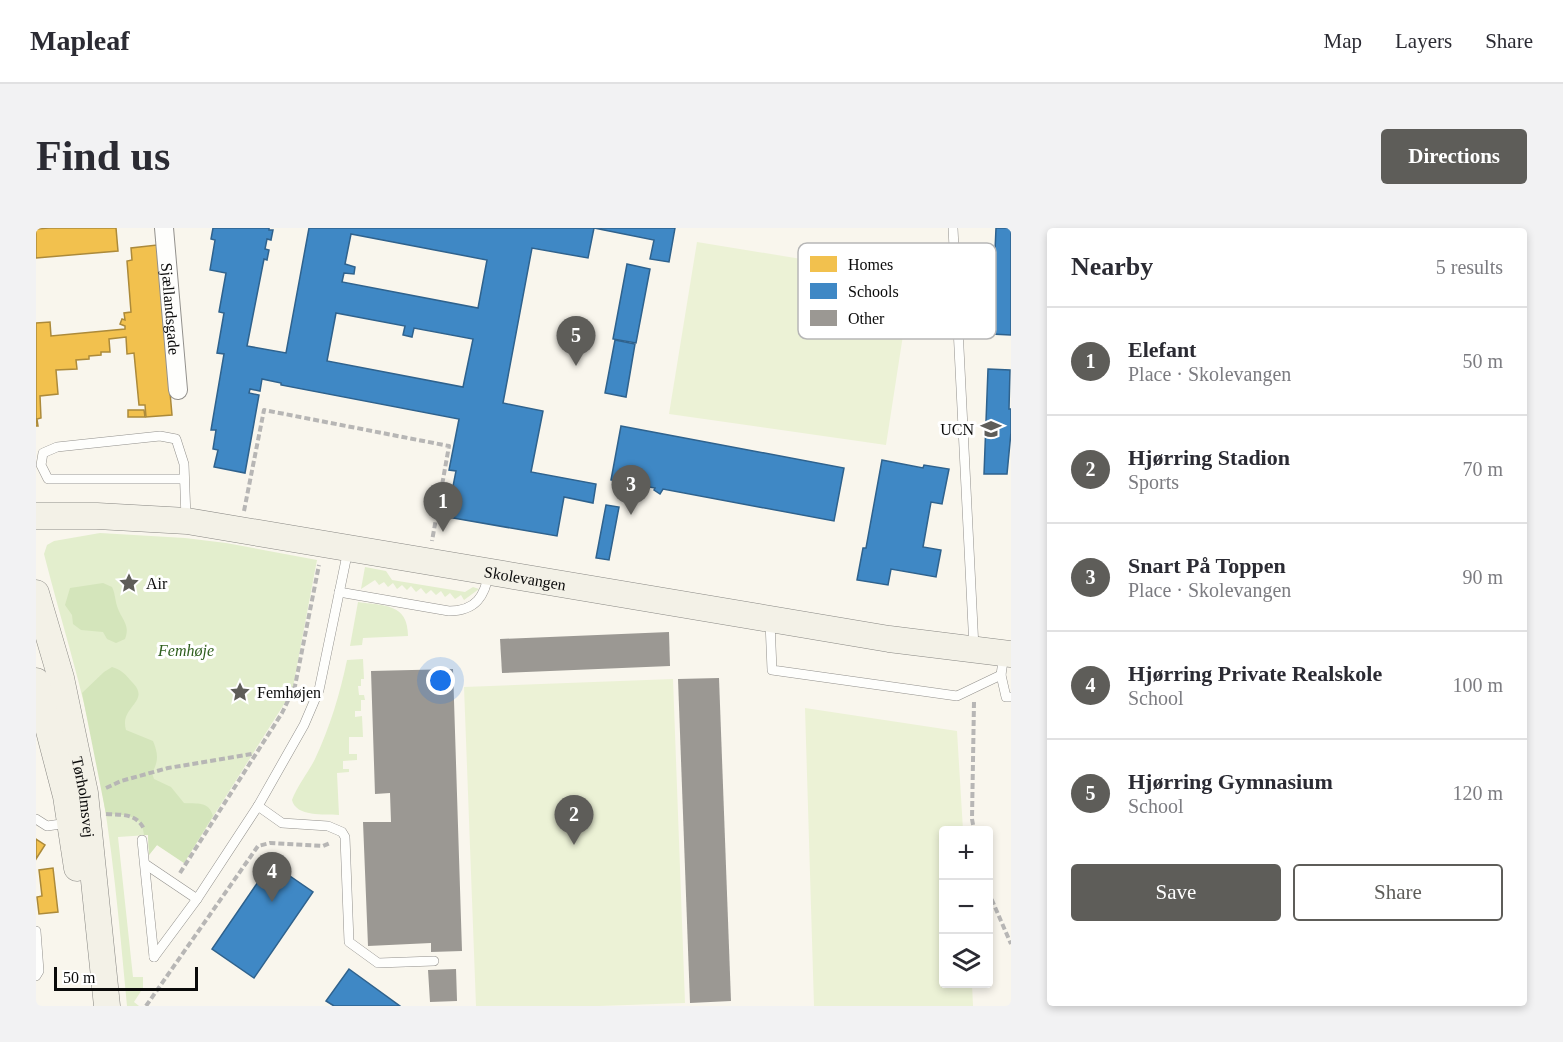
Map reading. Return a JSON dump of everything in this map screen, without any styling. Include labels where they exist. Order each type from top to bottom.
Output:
[{"type":"street","name":"Sjællandsgade","points":[[164,228],[178,390]]},
{"type":"street","name":"Skolevangen","points":[[36,516],[97,516],[187,521],[770,620],[974,651],[1006,660]]},
{"type":"street","name":"Tørholmsvej","points":[[36,593],[61,678],[107,1006]]},
{"type":"street","name":"Tørholmsvej","points":[[36,681],[58,762],[81,810],[80,887],[92,1006]]},
{"type":"lane","points":[[953,228],[954,243]]},
{"type":"lane","points":[[959,339],[974,651]]},
{"type":"lane","points":[[184,479],[48,479],[41,465],[43,453],[57,447],[160,436],[176,439],[184,464],[187,521]]},
{"type":"lane","points":[[142,840],[154,957],[197,899],[258,806],[304,725],[319,690],[339,592],[336,545]]},
{"type":"lane","points":[[339,592],[460,610],[481,599],[486,589],[489,572]]},
{"type":"lane","points":[[770,620],[772,670],[957,696],[974,687],[1006,660]]},
{"type":"lane","points":[[1006,660],[1006,697],[1011,697]]},
{"type":"lane","points":[[258,806],[282,824],[328,826],[342,832],[345,837],[349,942],[378,963],[434,961]]},
{"type":"lane","points":[[36,819],[47,826],[81,810]]},
{"type":"lane","points":[[145,864],[197,899]]},
{"type":"lane","points":[[36,931],[39,971],[36,976]]},
{"type":"path","points":[[241,530],[264,410],[449,446],[428,561]]},
{"type":"path","points":[[174,884],[282,713],[295,687],[336,545]]},
{"type":"path","points":[[973,826],[974,687]]},
{"type":"path","points":[[81,810],[102,790],[121,781],[168,768],[245,755],[254,756]]},
{"type":"path","points":[[81,810],[132,816],[143,827],[142,840]]},
{"type":"path","points":[[146,1006],[258,846],[270,843],[323,846],[332,842],[336,844]]},
{"type":"path","points":[[993,903],[1011,944]]},
{"type":"green space","points":[[697,242],[798,258],[798,339],[902,339],[886,445],[669,414]]},
{"type":"green space","name":"Femhøje","points":[[100,533],[226,543],[317,560],[293,687],[184,863],[157,845],[149,855],[148,835],[118,837],[133,977],[143,977],[143,988],[134,1002],[139,1006],[127,1006],[114,879],[101,784],[84,703],[44,554],[47,545],[54,541]]},
{"type":"green space","points":[[365,567],[386,571],[392,580],[465,592],[473,587],[479,589],[464,600],[461,595],[455,599],[450,593],[445,597],[441,591],[436,595],[431,590],[426,594],[421,588],[416,592],[411,586],[407,590],[402,585],[397,589],[393,583],[388,587],[384,582],[379,585],[375,580],[361,589]]},
{"type":"green space","points":[[103,583],[112,587],[127,630],[125,639],[116,643],[107,639],[103,632],[81,630],[73,624],[72,615],[65,605],[70,588]]},
{"type":"green space","points":[[358,602],[385,606],[399,612],[407,625],[408,636],[363,638],[362,645],[350,646]]},
{"type":"green space","points":[[363,659],[364,679],[361,679],[361,686],[358,686],[359,695],[364,695],[365,700],[361,700],[361,711],[355,711],[355,717],[362,716],[363,737],[349,737],[349,754],[357,754],[357,760],[343,761],[343,769],[349,769],[349,772],[337,773],[339,815],[305,812],[299,809],[292,800],[315,759],[325,735],[338,698],[347,660]]},
{"type":"green space","points":[[112,667],[123,673],[137,689],[139,695],[127,715],[126,730],[153,741],[157,757],[152,773],[154,779],[171,787],[184,803],[209,808],[213,816],[184,863],[157,845],[149,855],[148,835],[144,835],[143,828],[136,819],[106,814],[82,693]]},
{"type":"green space","points":[[673,679],[685,1003],[476,1006],[464,687]]},
{"type":"green space","points":[[805,708],[957,731],[963,826],[939,826],[939,988],[972,988],[973,1006],[814,1006]]},
{"type":"building: Homes","points":[[116,228],[118,251],[36,258],[36,229]]},
{"type":"building: Homes","points":[[157,245],[172,415],[146,417],[145,405],[139,405],[134,353],[127,354],[126,337],[109,339],[110,352],[101,352],[101,355],[89,356],[89,359],[76,360],[77,369],[56,370],[58,394],[40,396],[41,418],[37,419],[38,426],[36,426],[36,323],[50,322],[51,336],[125,329],[125,326],[120,324],[122,319],[125,320],[124,313],[131,312],[127,261],[132,260],[131,248]]},
{"type":"building: Homes","points":[[128,410],[144,410],[145,417],[128,417]]},
{"type":"building: Homes","points":[[36,839],[45,845],[36,859]]},
{"type":"building: Homes","points":[[53,868],[58,912],[39,914],[37,897],[42,896],[39,870]]},
{"type":"building: Schools","points":[[213,228],[269,228],[273,230],[271,240],[267,239],[265,249],[269,250],[267,260],[264,259],[247,346],[286,353],[309,228],[594,228],[588,258],[532,248],[503,403],[543,411],[531,472],[596,484],[593,503],[564,497],[557,536],[447,517],[456,471],[449,470],[459,419],[281,385],[281,383],[262,379],[260,391],[250,389],[249,393],[259,395],[245,473],[214,467],[218,450],[213,449],[216,430],[211,430],[224,354],[217,353],[224,313],[219,312],[226,273],[210,270],[215,240],[211,239]],"holes":[[[351,234],[487,260],[478,308],[342,282],[344,273],[354,274],[355,267],[345,264]],[[336,313],[405,326],[403,335],[412,337],[414,328],[473,339],[463,387],[327,361]]]},
{"type":"building: Schools","points":[[594,228],[675,228],[669,262],[650,259],[654,240]]},
{"type":"building: Schools","points":[[996,228],[1011,228],[1011,335],[996,334]]},
{"type":"building: Schools","points":[[627,264],[650,269],[636,343],[613,339]]},
{"type":"building: Schools","points":[[615,340],[635,344],[626,397],[605,393]]},
{"type":"building: Schools","points":[[988,369],[1010,370],[1011,432],[1007,474],[984,474]]},
{"type":"building: Schools","points":[[621,426],[844,468],[834,521],[663,489],[660,494],[654,490],[655,488],[611,480]]},
{"type":"building: Schools","points":[[882,460],[923,468],[924,465],[949,469],[942,504],[931,502],[923,547],[941,550],[936,577],[891,569],[888,585],[857,580],[863,548],[866,548]]},
{"type":"building: Schools","points":[[606,505],[619,507],[609,560],[596,558]]},
{"type":"building: Schools","points":[[271,863],[313,892],[254,978],[212,949]]},
{"type":"building: Schools","points":[[349,969],[400,1006],[334,1006],[326,1001]]},
{"type":"building: Other","points":[[669,632],[670,666],[502,673],[500,639]]},
{"type":"building: Other","points":[[453,669],[462,951],[431,952],[431,943],[368,946],[363,822],[391,822],[390,793],[375,794],[371,671]]},
{"type":"building: Other","points":[[719,678],[731,1001],[690,1003],[678,679]]},
{"type":"building: Other","points":[[456,969],[457,1001],[430,1002],[428,970]]},
{"type":"place","name":"Hjørring Gymnasium","points":[[576,366]]},
{"type":"place","name":"UCN","points":[[991,429]]},
{"type":"place","name":"Snart På Toppen","points":[[631,515]]},
{"type":"place","name":"Elefant","points":[[443,532]]},
{"type":"place","name":"Air","points":[[129,583]]},
{"type":"place","name":"Femhøjen","points":[[240,692]]},
{"type":"place","name":"Hjørring Stadion","points":[[574,845]]},
{"type":"place","name":"Hjørring Private Realskole","points":[[272,902]]}]
